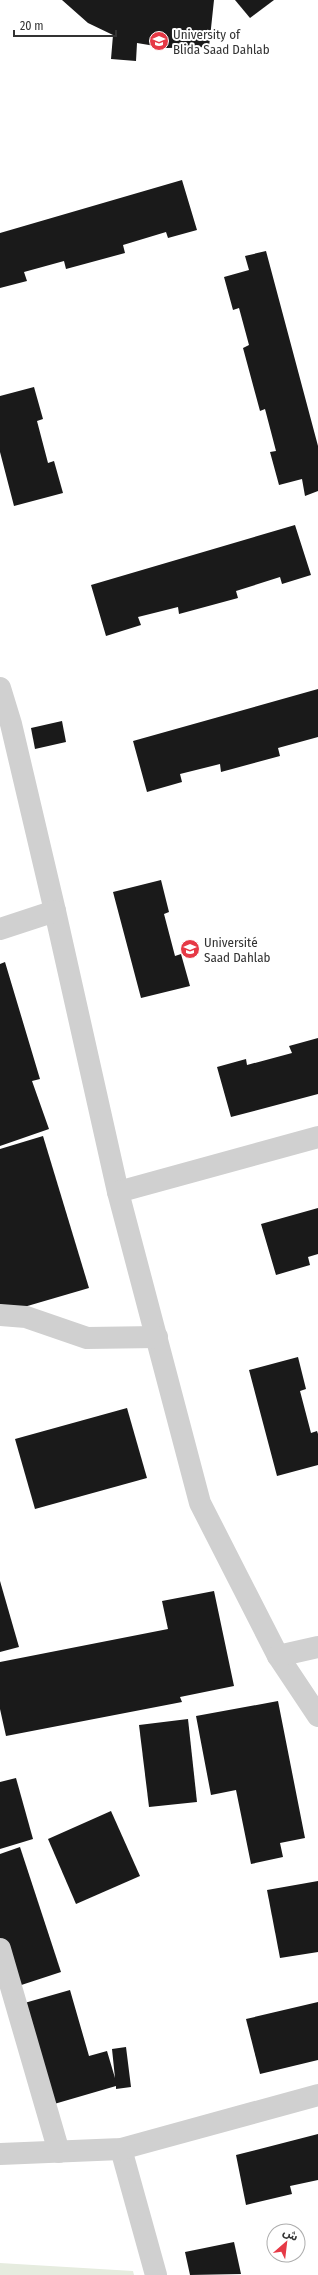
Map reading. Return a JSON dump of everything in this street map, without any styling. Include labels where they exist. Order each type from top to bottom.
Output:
[{"type":"street","points":[[0,688],[11,724],[55,911],[118,1192],[200,1503],[278,1656],[318,1716]]},
{"type":"street","points":[[0,928],[55,911]]},
{"type":"street","points":[[118,1192],[318,1137]]},
{"type":"street","points":[[0,1315],[26,1317],[87,1338],[156,1337]]},
{"type":"street","points":[[278,1656],[318,1646]]},
{"type":"street","points":[[0,1949],[59,2152]]},
{"type":"street","points":[[0,2154],[121,2149],[318,2095]]},
{"type":"street","points":[[121,2149],[156,2275]]},
{"type":"shaded area","points":[[0,2263],[133,2271],[134,2275],[0,2275]]},
{"type":"building","points":[[62,0],[214,0],[209,47],[167,48],[137,43],[136,61],[111,59],[113,35],[88,23]]},
{"type":"building","points":[[235,0],[274,0],[250,18]]},
{"type":"building","points":[[182,180],[197,230],[168,238],[166,232],[123,245],[125,253],[66,269],[64,261],[24,272],[27,281],[0,288],[0,233]]},
{"type":"building","points":[[266,251],[318,446],[318,491],[305,496],[302,479],[279,485],[270,452],[276,451],[265,409],[260,411],[243,348],[249,345],[239,308],[233,310],[224,277],[249,270],[245,256]]},
{"type":"building","points":[[34,387],[43,419],[37,421],[48,463],[54,461],[63,493],[14,506],[0,452],[0,396]]},
{"type":"building","points":[[295,525],[311,575],[282,584],[280,577],[236,591],[238,598],[179,614],[178,607],[138,617],[141,625],[106,636],[91,585]]},
{"type":"building","points":[[318,689],[318,737],[278,748],[280,756],[221,772],[220,764],[180,774],[182,782],[147,792],[133,741]]},
{"type":"building","points":[[62,721],[66,742],[35,749],[31,728]]},
{"type":"building","points":[[161,880],[169,912],[164,914],[175,956],[181,954],[190,986],[141,998],[113,892]]},
{"type":"building","points":[[5,962],[40,1079],[32,1081],[49,1129],[0,1146],[0,964]]},
{"type":"building","points":[[318,1038],[318,1094],[231,1117],[217,1067],[246,1059],[247,1065],[292,1053],[289,1046]]},
{"type":"building","points":[[43,1136],[89,1288],[0,1314],[0,1149]]},
{"type":"building","points":[[318,1208],[318,1254],[308,1257],[310,1265],[276,1275],[261,1224]]},
{"type":"building","points":[[298,1357],[306,1389],[300,1391],[311,1433],[317,1431],[318,1434],[318,1465],[277,1476],[249,1370]]},
{"type":"building","points":[[127,1408],[147,1478],[35,1509],[15,1439]]},
{"type":"building","points":[[0,1581],[19,1647],[0,1652]]},
{"type":"building","points":[[214,1591],[234,1686],[180,1697],[182,1702],[6,1736],[0,1709],[0,1662],[168,1629],[162,1601]]},
{"type":"building","points":[[278,1701],[305,1838],[280,1843],[283,1857],[251,1864],[236,1790],[211,1795],[196,1716]]},
{"type":"building","points":[[188,1719],[197,1802],[149,1807],[139,1725]]},
{"type":"building","points":[[16,1778],[33,1839],[0,1849],[0,1782]]},
{"type":"building","points":[[111,1811],[140,1876],[76,1904],[48,1839]]},
{"type":"building","points":[[20,1847],[61,1972],[3,1991],[0,1981],[0,1854]]},
{"type":"building","points":[[318,1881],[318,1952],[280,1958],[267,1890]]},
{"type":"building","points":[[70,1990],[89,2056],[107,2051],[115,2078],[112,2049],[126,2047],[131,2087],[116,2089],[116,2086],[37,2109],[7,2008]]},
{"type":"building","points":[[318,2002],[318,2060],[260,2074],[246,2019]]},
{"type":"building","points":[[318,2134],[318,2180],[290,2186],[292,2194],[246,2205],[236,2155]]},
{"type":"building","points":[[234,2242],[241,2274],[190,2275],[185,2252]]},
{"type":"place","name":"University of Blida Saad Dahlab","points":[[159,41]]},
{"type":"place","name":"Université Saad Dahlab","points":[[190,949]]}]
